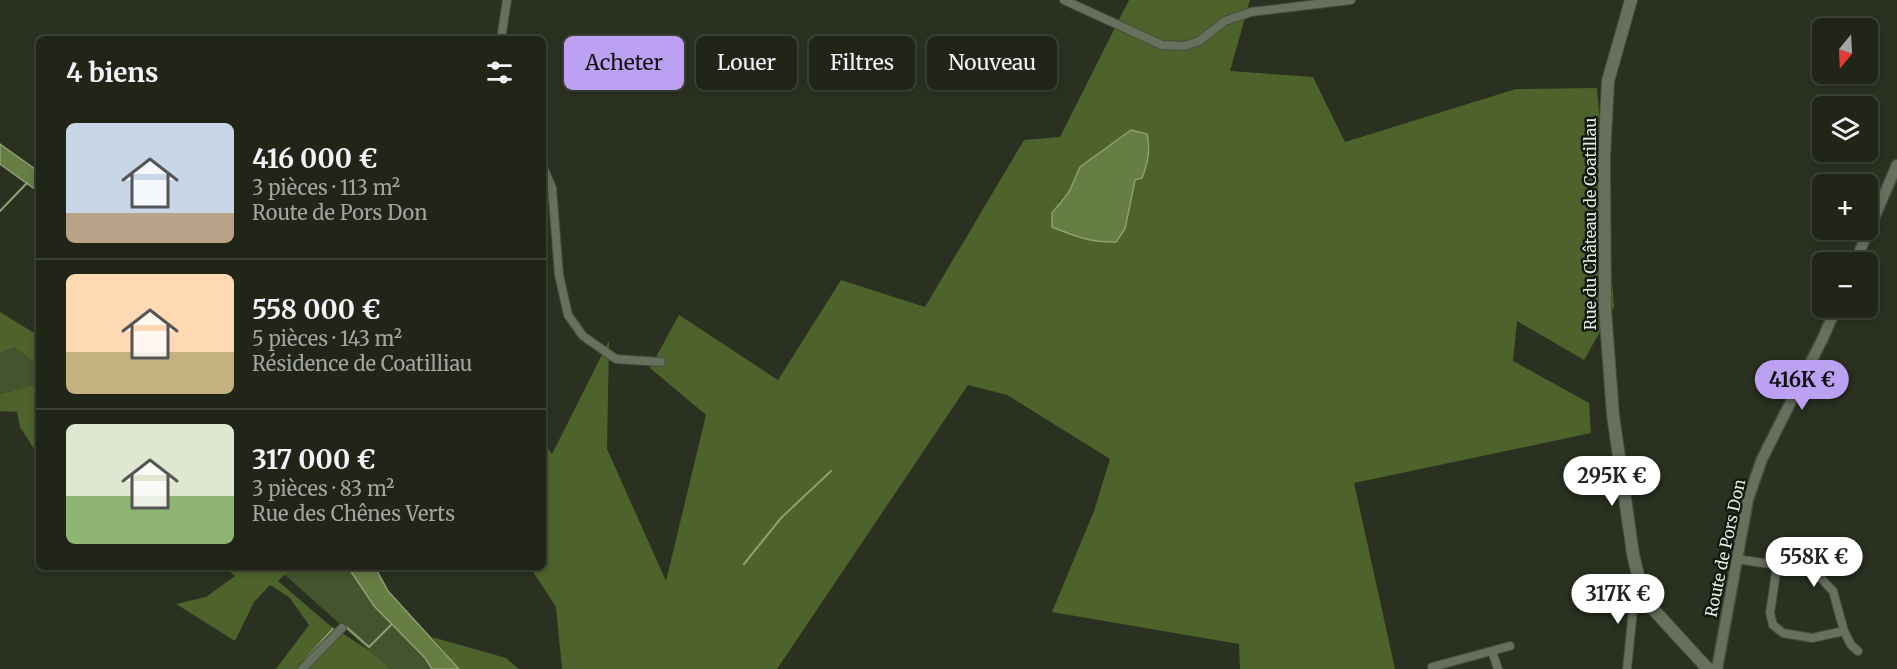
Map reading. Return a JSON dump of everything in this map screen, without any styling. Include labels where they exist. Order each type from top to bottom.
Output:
[{"type":"main road","name":"Rue du Château de Coatillau","points":[[1631,0],[1608,81],[1604,158],[1605,309],[1613,415],[1633,554],[1642,592]]},
{"type":"main road","points":[[1642,592],[1653,609],[1708,669]]},
{"type":"street","points":[[501,36],[507,0]]},
{"type":"street","points":[[1064,0],[1152,41],[1174,47],[1199,41],[1225,21],[1251,12],[1352,0]]},
{"type":"street","points":[[1859,252],[1897,165]]},
{"type":"street","points":[[546,174],[552,188],[559,274],[568,315],[583,336],[616,358],[661,362]]},
{"type":"street","name":"Route de Pors Don","points":[[1717,669],[1748,499],[1762,459],[1832,318]]},
{"type":"street","points":[[1736,559],[1805,569],[1816,573],[1833,591],[1844,630],[1851,645],[1858,651]]},
{"type":"street","points":[[1777,566],[1770,613],[1773,625],[1783,633],[1812,638],[1844,630]]},
{"type":"street","points":[[1627,669],[1632,613],[1642,592]]},
{"type":"street","points":[[302,669],[342,628]]},
{"type":"street","points":[[1432,667],[1510,646]]},
{"type":"street","points":[[1492,651],[1498,669]]},
{"type":"shaded area","points":[[1129,0],[1250,0],[1230,71],[1313,77],[1345,142],[1516,89],[1597,88],[1614,307],[1584,360],[1517,321],[1513,361],[1589,403],[1591,433],[1354,483],[1395,669],[1240,669],[1239,644],[1052,612],[1094,511],[1110,459],[1007,395],[968,385],[777,669],[562,669],[556,607],[532,570],[546,570],[546,445],[552,454],[609,341],[607,449],[666,581],[706,415],[650,368],[679,315],[778,380],[841,280],[925,307],[1024,140],[1060,137]],"holes":[[[1131,130],[1142,178],[1135,179],[1132,189],[1058,203],[1069,192],[1080,167]]]},
{"type":"shaded area","points":[[1131,130],[1147,134],[1148,156],[1142,178],[1135,180],[1125,229],[1116,242],[1083,238],[1052,227],[1052,213],[1069,192],[1080,167]]},
{"type":"shaded area","points":[[0,144],[36,170],[36,190],[0,164]]},
{"type":"shaded area","points":[[0,312],[36,334],[36,364],[15,348],[0,353]]},
{"type":"shaded area","points":[[15,348],[36,364],[36,385],[0,394],[0,353]]},
{"type":"shaded area","points":[[36,385],[36,449],[20,427],[17,412],[0,411],[0,394]]},
{"type":"shaded area","points":[[228,570],[290,570],[278,581],[328,624],[370,651],[390,669],[276,669],[309,625],[289,597],[270,585],[254,602],[235,641],[176,604],[206,597],[235,576]]},
{"type":"shaded area","points":[[289,570],[350,570],[374,606],[432,669],[390,669],[284,574]]},
{"type":"shaded area","points":[[350,570],[377,570],[388,591],[459,669],[432,669],[425,658],[374,606]]},
{"type":"shaded area","points":[[432,637],[506,658],[519,669],[459,669]]},
{"type":"waterway","points":[[0,211],[27,183]]},
{"type":"waterway","points":[[744,564],[781,518],[831,471]]},
{"type":"waterway","points":[[344,625],[369,647],[392,624]]},
{"type":"waterway","points":[[305,660],[333,629]]}]
